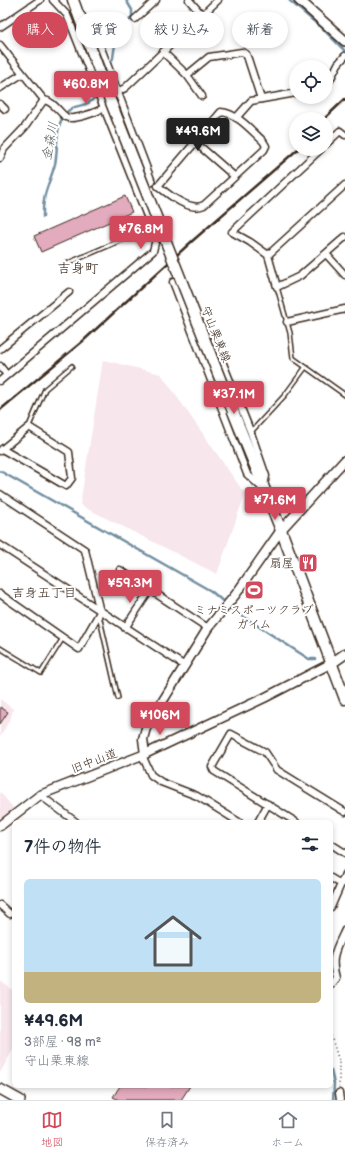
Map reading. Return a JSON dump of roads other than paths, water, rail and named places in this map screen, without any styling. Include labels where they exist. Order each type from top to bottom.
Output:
[{"type":"main road","points":[[299,0],[345,41]]},
{"type":"main road","name":"守山栗東線","points":[[73,1],[101,75],[102,92],[281,530],[345,699]]},
{"type":"main road","points":[[332,663],[345,654]]},
{"type":"main road","points":[[1,1092],[20,1100]]},
{"type":"street","points":[[0,27],[40,0]]},
{"type":"street","points":[[0,381],[153,251],[156,239],[104,108],[102,92],[67,15],[53,0]]},
{"type":"street","points":[[135,19],[156,0]]},
{"type":"street","points":[[188,0],[200,12]]},
{"type":"street","points":[[204,12],[218,0]]},
{"type":"street","points":[[73,1],[98,40],[152,182],[158,186],[190,207],[198,208],[204,205],[264,150],[266,146],[236,118],[230,114],[221,112],[158,186]]},
{"type":"street","points":[[0,45],[44,100],[50,101],[67,117],[73,118],[104,108],[118,91],[125,88],[167,48]]},
{"type":"street","points":[[163,52],[187,75],[202,96]]},
{"type":"street","points":[[187,75],[209,57],[242,52],[246,54],[261,99]]},
{"type":"street","points":[[333,74],[338,64],[345,56]]},
{"type":"street","points":[[0,88],[22,74]]},
{"type":"street","points":[[236,118],[251,101],[289,94]]},
{"type":"street","points":[[0,158],[4,149],[25,127],[44,100]]},
{"type":"street","points":[[333,138],[340,131],[345,135]]},
{"type":"street","points":[[195,142],[234,176]]},
{"type":"street","points":[[313,156],[232,232],[250,242],[268,256],[277,287],[300,276],[345,237]]},
{"type":"street","points":[[137,191],[152,182]]},
{"type":"street","points":[[268,256],[345,185]]},
{"type":"street","points":[[326,254],[345,275]]},
{"type":"street","points":[[173,282],[247,474],[264,488]]},
{"type":"street","points":[[0,349],[69,292]]},
{"type":"street","points":[[287,322],[345,310]]},
{"type":"street","points":[[198,347],[214,341],[251,433],[266,476],[264,488]]},
{"type":"street","points":[[0,366],[7,375]]},
{"type":"street","points":[[28,427],[69,452],[72,478],[66,486],[1,450],[28,427]]},
{"type":"street","points":[[236,820],[197,796],[156,779],[151,775],[143,754],[142,739],[146,728],[208,628],[281,530],[345,460]]},
{"type":"street","points":[[0,494],[85,550],[99,612],[79,649],[0,594]]},
{"type":"street","points":[[0,545],[99,612],[185,666]]},
{"type":"street","points":[[120,570],[208,628]]},
{"type":"street","points":[[125,628],[150,590]]},
{"type":"street","name":"旧中山道","points":[[0,826],[40,795],[143,754],[264,698],[332,663]]},
{"type":"street","points":[[293,820],[214,771],[212,767],[231,734],[264,752],[277,770],[345,812]]},
{"type":"street","points":[[40,795],[73,820]]},
{"type":"street","points":[[259,820],[268,804]]},
{"type":"street","points":[[333,845],[345,853]]},
{"type":"street","points":[[333,902],[345,874]]},
{"type":"street","points":[[333,879],[341,884]]},
{"type":"street","points":[[0,905],[10,914]]},
{"type":"street","points":[[333,960],[337,945],[345,930]]},
{"type":"street","points":[[333,968],[336,978],[333,982]]},
{"type":"lane","points":[[66,264],[152,227]]},
{"type":"lane","points":[[277,287],[287,322],[293,358],[345,395]]},
{"type":"lane","points":[[28,427],[45,389],[72,366]]},
{"type":"lane","points":[[251,433],[285,394],[305,368]]},
{"type":"lane","points":[[99,612],[118,698]]},
{"type":"lane","points":[[0,648],[41,673],[63,638]]},
{"type":"waterway","name":"金森川","points":[[105,76],[113,58],[115,44],[132,16],[132,10],[126,0]]},
{"type":"waterway","name":"金森川","points":[[289,0],[324,30],[345,51]]},
{"type":"waterway","name":"金森川","points":[[43,217],[45,195],[55,164],[57,136],[60,123],[68,111],[72,108],[87,104],[97,93]]},
{"type":"waterway","points":[[0,471],[211,591],[233,610],[309,659],[315,659]]},
{"type":"waterway","points":[[333,1079],[333,1100]]},
{"type":"railway","points":[[331,112],[345,99]]},
{"type":"railway","points":[[0,410],[83,341],[190,243],[290,156]]},
{"type":"place","name":"扇屋","points":[[308,563]]},
{"type":"place","name":"ミナミスポーツクラブ ガイム","points":[[254,590]]},
{"type":"district","name":"吉身町","points":[[78,268]]},
{"type":"district","name":"吉身五丁目","points":[[44,592]]}]
